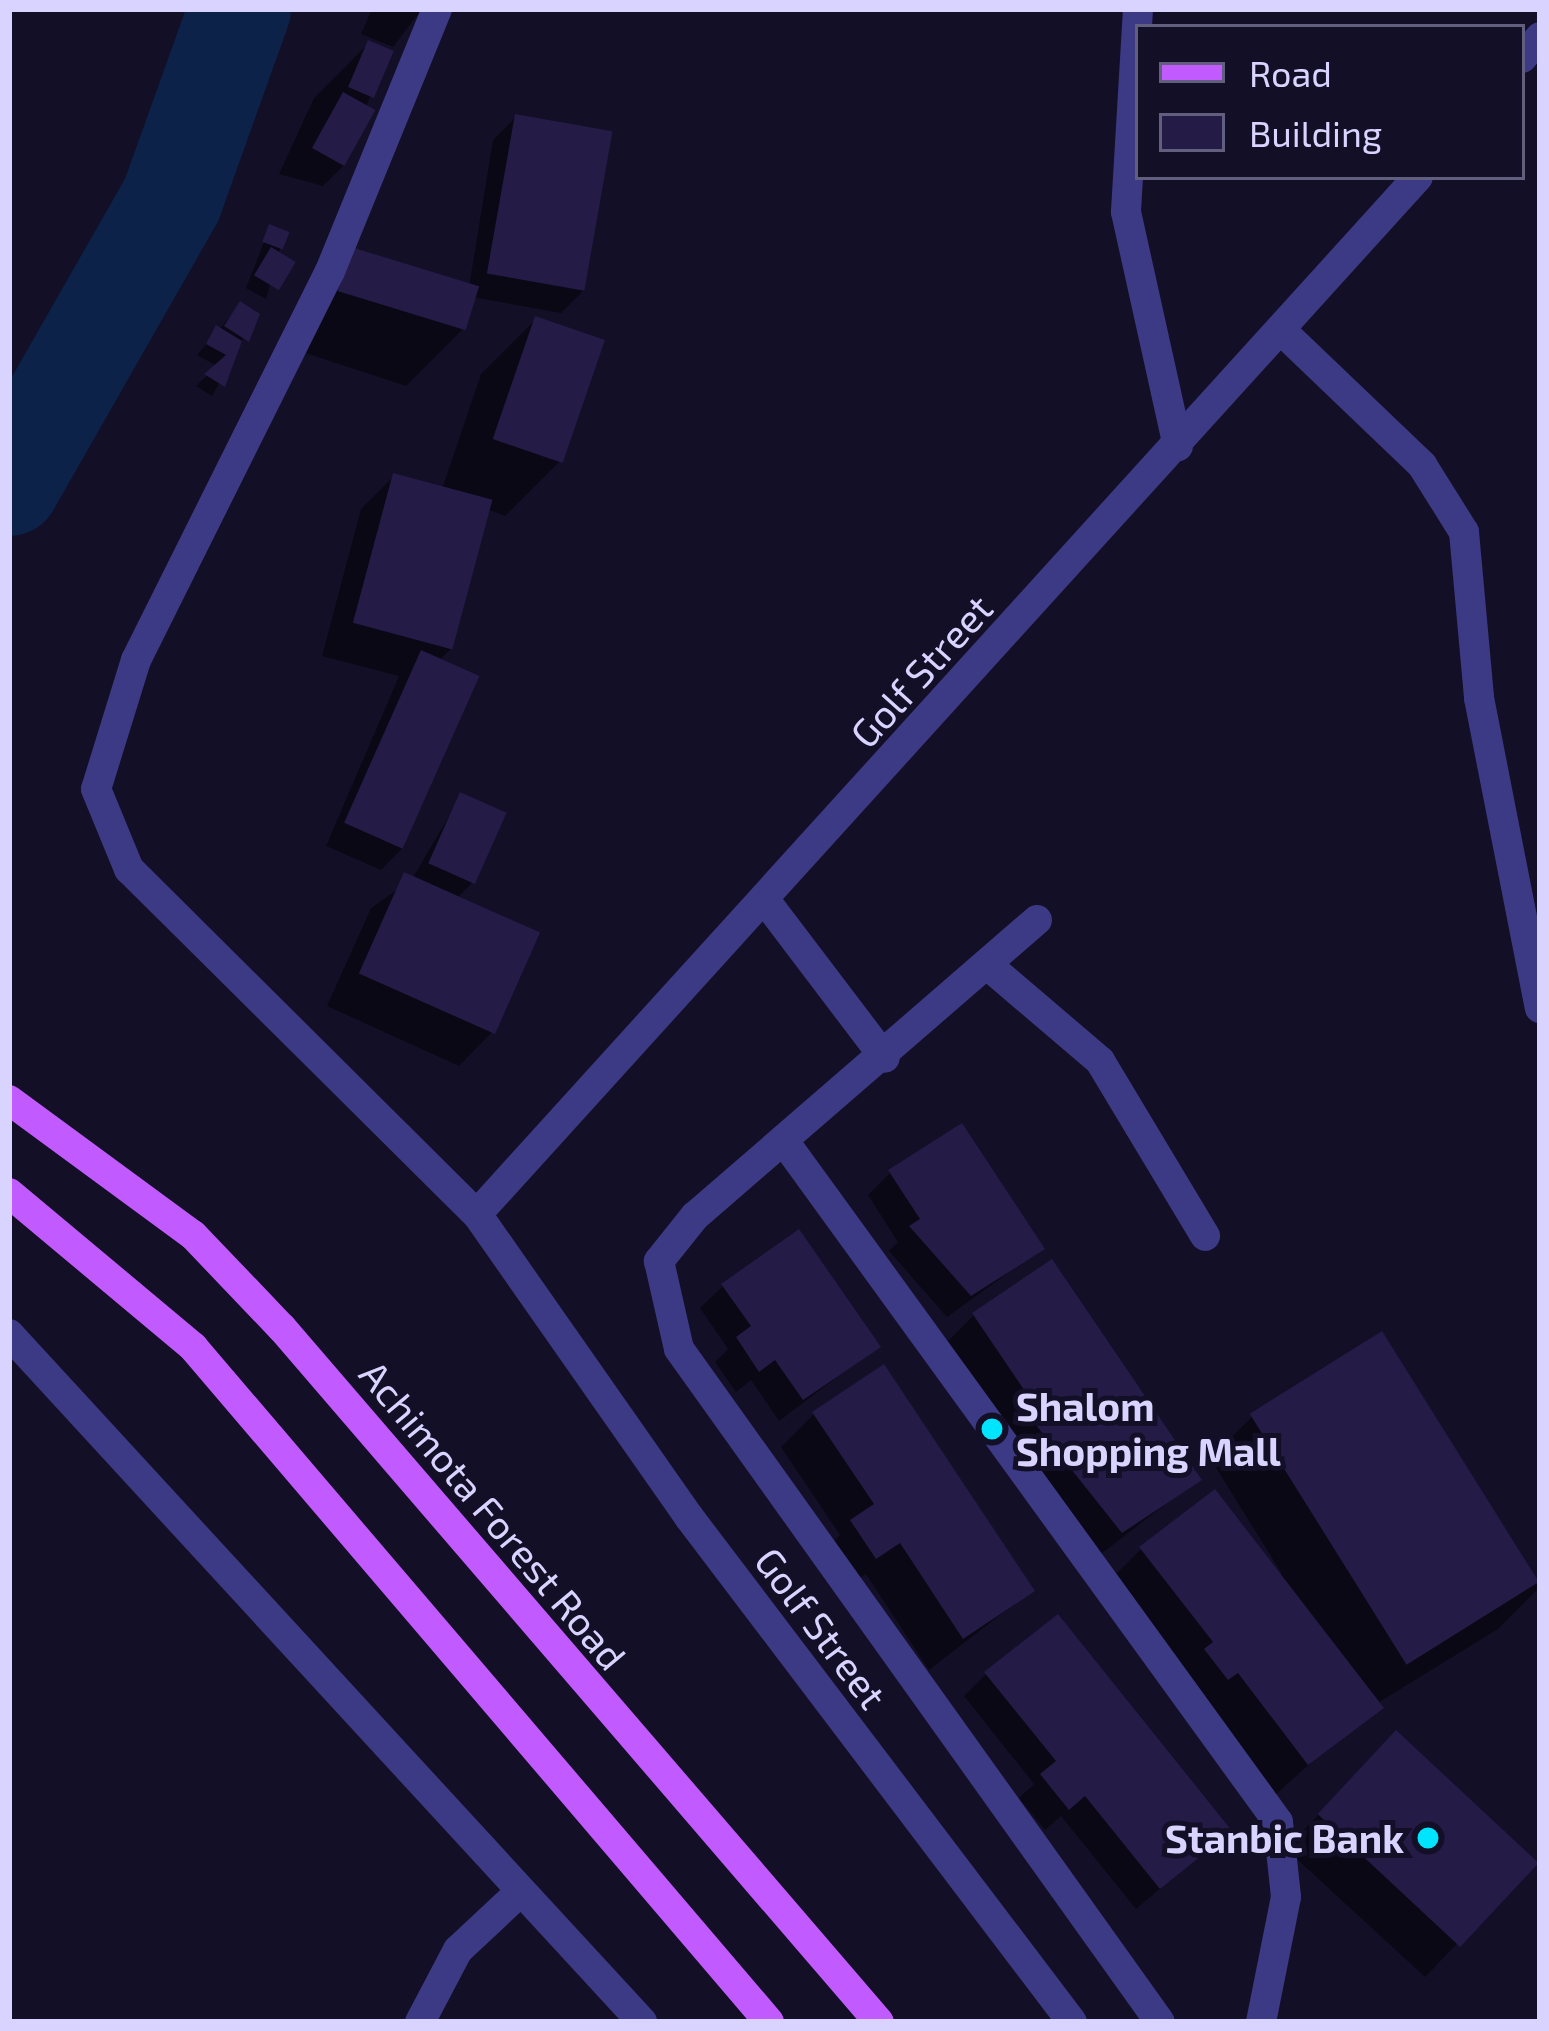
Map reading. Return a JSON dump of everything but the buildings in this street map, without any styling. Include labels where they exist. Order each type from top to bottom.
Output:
[{"type":"main road","name":"Achimota Forest Road","points":[[9,1100],[193,1235],[282,1328],[879,2022]]},
{"type":"main road","points":[[9,1193],[194,1347],[769,2022]]},
{"type":"street","name":"Golf Street","points":[[437,9],[409,98],[136,660],[99,760],[112,834],[173,915],[477,1214],[689,1516],[1072,2022]]},
{"type":"street","points":[[1135,60],[1126,212],[1178,446]]},
{"type":"street","name":"Golf Street","points":[[477,1214],[1415,180]]},
{"type":"street","points":[[1282,332],[1422,464],[1464,532],[1479,698],[1540,1008]]},
{"type":"street","points":[[765,900],[885,1058]]},
{"type":"street","points":[[1037,920],[990,967],[784,1141],[659,1261],[680,1349],[1160,2022]]},
{"type":"street","points":[[990,967],[1100,1061],[1205,1236]]},
{"type":"street","points":[[784,1141],[1278,1822],[1286,1898],[1261,2022]]},
{"type":"street","points":[[9,1334],[642,2022]]},
{"type":"street","points":[[420,2022],[458,1950],[520,1892]]},
{"type":"waterway","points":[[9,485],[172,199],[240,9]]},
{"type":"place","name":"Shalom Shopping Mall","points":[[992,1429]]},
{"type":"place","name":"Stanbic Bank","points":[[1428,1838]]}]
